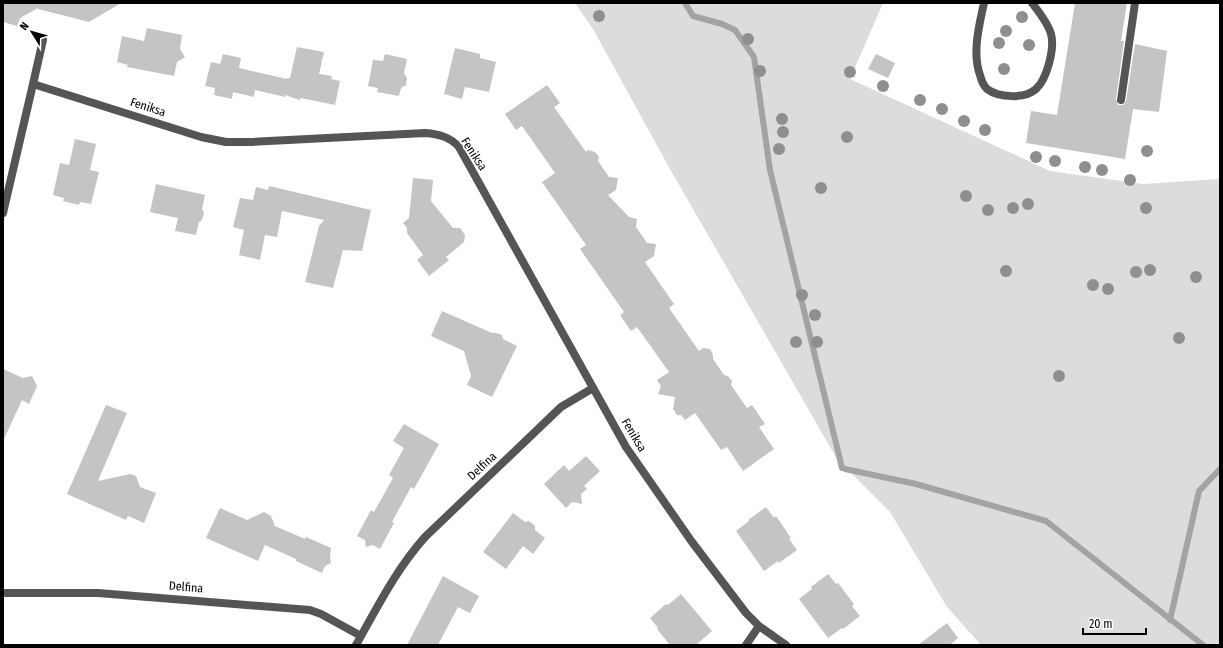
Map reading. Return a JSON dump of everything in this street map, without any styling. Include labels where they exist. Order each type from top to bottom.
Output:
[{"type":"street","points":[[984,3],[979,25],[976,55],[980,75],[986,88],[998,94],[1011,96],[1023,95],[1036,89],[1048,66],[1052,50],[1052,35],[1032,3]]},
{"type":"street","points":[[1121,100],[1135,3]]},
{"type":"street","points":[[3,213],[43,40]]},
{"type":"street","name":"Feniksa","points":[[33,84],[195,135],[226,142],[425,133],[437,134],[454,142],[459,147],[626,446],[684,531],[746,613],[759,626],[786,645]]},
{"type":"street","name":"Delfina","points":[[356,645],[394,577],[406,559],[425,537],[562,408],[593,388]]},
{"type":"street","name":"Delfina","points":[[3,593],[98,593],[310,610],[321,614],[361,636]]},
{"type":"street","points":[[746,645],[759,626]]},
{"type":"shaded area","points":[[575,3],[883,3],[850,79],[1050,171],[1143,184],[1220,179],[1220,645],[981,645],[947,607],[890,512],[837,459],[670,169],[593,29]]},
{"type":"building","points":[[3,3],[121,3],[89,22],[38,8],[20,18],[17,26],[3,22]]},
{"type":"building","points":[[1075,3],[1127,3],[1121,41],[1124,41],[1116,99],[1118,105],[1123,105],[1126,101],[1135,44],[1167,51],[1159,112],[1133,109],[1125,159],[1026,143],[1031,111],[1057,115]]},
{"type":"building","points":[[147,28],[182,35],[180,49],[185,57],[177,62],[174,76],[127,67],[128,65],[117,62],[122,36],[144,41]]},
{"type":"building","points":[[297,47],[324,52],[319,74],[332,76],[331,79],[340,81],[335,105],[301,98],[300,100],[285,95],[285,97],[255,90],[254,97],[233,92],[232,99],[214,95],[215,88],[205,86],[211,62],[220,64],[223,54],[241,58],[239,68],[287,79],[290,78]]},
{"type":"building","points":[[455,48],[480,54],[480,58],[496,62],[489,92],[465,87],[462,99],[444,94]]},
{"type":"building","points":[[385,54],[407,59],[404,73],[407,78],[406,85],[401,88],[399,96],[377,92],[378,88],[368,86],[373,60],[383,61]]},
{"type":"building","points":[[876,54],[895,63],[888,78],[868,69]]},
{"type":"building","points":[[547,85],[560,103],[554,107],[586,152],[588,150],[595,152],[599,157],[598,161],[609,177],[618,178],[616,190],[608,195],[629,217],[637,219],[636,227],[647,243],[656,244],[654,256],[645,262],[674,304],[669,308],[699,351],[703,348],[710,349],[713,359],[724,375],[728,376],[732,381],[731,385],[747,408],[752,405],[765,424],[759,427],[774,449],[743,471],[727,447],[721,450],[695,413],[685,420],[681,415],[677,415],[673,409],[675,397],[658,394],[661,386],[657,380],[669,372],[637,327],[631,331],[620,315],[624,312],[580,249],[586,245],[542,182],[555,173],[522,126],[516,130],[505,114]]},
{"type":"building","points":[[75,139],[96,144],[90,170],[99,172],[91,204],[80,202],[79,205],[63,201],[64,198],[53,195],[60,163],[69,165]]},
{"type":"building","points":[[413,178],[433,180],[431,201],[453,228],[460,228],[465,235],[464,242],[446,257],[449,260],[429,276],[417,260],[423,255],[407,233],[407,228],[403,223],[409,218]]},
{"type":"building","points":[[156,184],[205,195],[202,209],[204,213],[202,220],[199,222],[196,235],[175,231],[178,218],[150,212]]},
{"type":"building","points":[[269,186],[371,210],[362,251],[343,250],[333,288],[305,282],[319,226],[324,220],[282,211],[277,237],[265,235],[260,260],[239,255],[244,230],[233,227],[240,198],[253,200],[256,187],[268,190]]},
{"type":"building","points":[[442,311],[492,333],[502,335],[503,339],[517,346],[492,397],[467,385],[471,376],[464,351],[431,336]]},
{"type":"building","points":[[3,369],[23,378],[32,376],[37,386],[29,404],[22,400],[3,441]]},
{"type":"building","points":[[106,405],[127,413],[98,481],[130,474],[136,476],[140,487],[156,493],[144,523],[128,516],[126,520],[67,494]]},
{"type":"building","points":[[404,424],[439,444],[414,489],[411,487],[392,522],[394,523],[380,549],[373,545],[366,547],[365,540],[357,536],[371,510],[374,512],[393,478],[389,475],[404,448],[393,441]]},
{"type":"building","points":[[586,456],[600,471],[584,486],[587,489],[581,494],[582,504],[572,502],[566,508],[544,484],[564,465],[569,471]]},
{"type":"building","points":[[766,507],[774,518],[776,516],[791,538],[789,539],[797,550],[779,563],[778,561],[764,571],[736,531]]},
{"type":"building","points":[[220,508],[247,520],[264,512],[271,516],[275,526],[331,548],[331,563],[325,566],[322,573],[265,545],[258,561],[206,538]]},
{"type":"building","points":[[513,513],[525,522],[529,521],[535,526],[535,530],[545,538],[533,554],[523,546],[506,569],[483,552]]},
{"type":"building","points":[[828,574],[836,584],[838,583],[854,604],[852,606],[860,616],[828,638],[799,599],[812,589],[811,587]]},
{"type":"building","points":[[443,576],[479,596],[470,613],[458,607],[438,645],[407,645]]},
{"type":"building","points":[[681,594],[712,631],[696,645],[670,645],[650,618],[666,604],[668,605]]},
{"type":"building","points":[[947,623],[958,638],[950,645],[918,645]]},
{"type":"waterway","points":[[685,3],[693,16],[722,24],[735,30],[754,57],[770,170],[842,468]]},
{"type":"waterway","points":[[845,469],[916,484],[1046,521],[1203,645]]},
{"type":"waterway","points":[[1170,620],[1199,491],[1220,469]]}]
